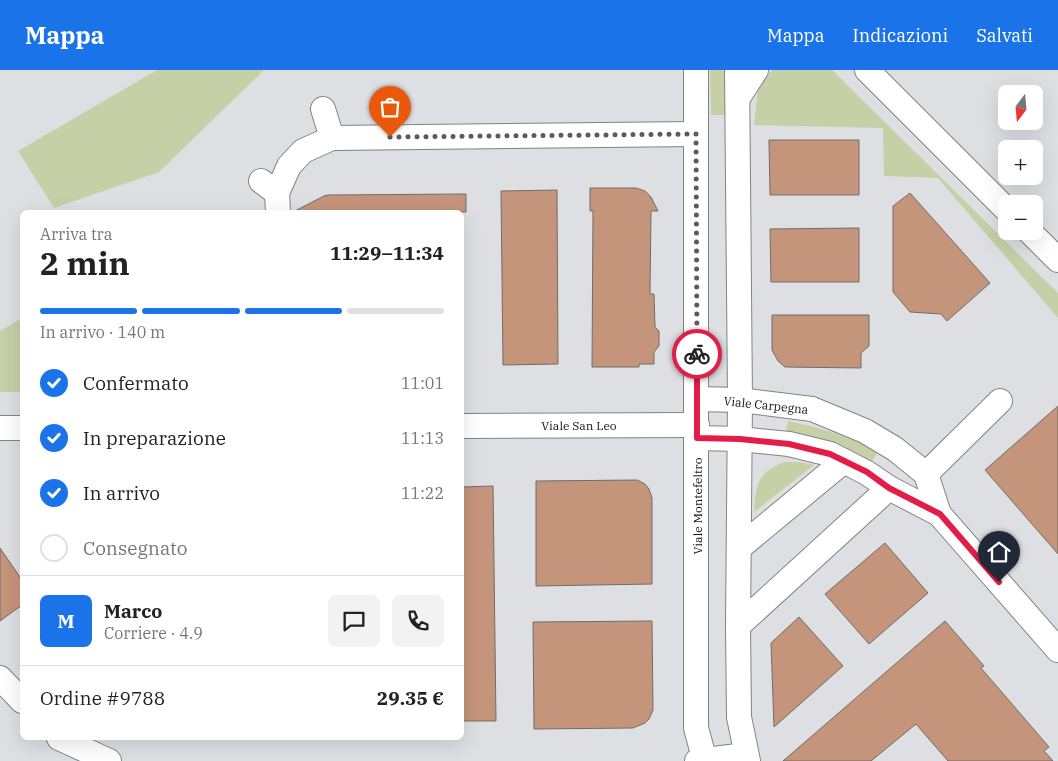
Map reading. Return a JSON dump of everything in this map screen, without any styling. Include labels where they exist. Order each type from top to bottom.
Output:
[{"type":"street","name":"Viale Montefeltro","points":[[696,70],[696,728],[702,761]]},
{"type":"street","points":[[702,761],[747,758],[740,717],[738,626],[740,400],[737,70]]},
{"type":"street","points":[[738,98],[756,70]]},
{"type":"street","points":[[867,70],[998,201]]},
{"type":"street","points":[[323,109],[332,138]]},
{"type":"street","points":[[272,195],[289,166],[303,151],[332,138],[696,134]]},
{"type":"street","points":[[1038,240],[1058,260]]},
{"type":"street","name":"Viale Carpegna","points":[[697,399],[740,400],[812,409],[865,431],[895,450],[926,474]]},
{"type":"street","points":[[1000,401],[926,474],[940,514],[1058,650]]},
{"type":"street","name":"Viale San Leo","points":[[464,426],[697,432]]},
{"type":"street","points":[[0,428],[20,428]]},
{"type":"street","points":[[697,432],[789,444],[830,454],[867,472],[889,488],[940,514]]},
{"type":"street","points":[[739,548],[844,461]]},
{"type":"street","points":[[738,626],[889,488]]},
{"type":"street","points":[[61,740],[81,761]]},
{"type":"street","points":[[63,740],[110,761]]},
{"type":"green space","points":[[157,70],[264,70],[159,172],[54,208],[18,151]]},
{"type":"green space","points":[[710,70],[725,70],[725,115],[711,115]]},
{"type":"green space","points":[[772,70],[832,70],[998,234],[998,240],[1004,240],[1058,293],[1058,318],[938,178],[884,176],[883,128],[754,125],[758,88]]},
{"type":"green space","points":[[20,319],[20,392],[0,392],[0,331]]},
{"type":"green space","points":[[788,421],[845,437],[877,453],[872,462],[851,450],[831,442],[786,431]]},
{"type":"green space","points":[[784,462],[814,465],[754,512],[757,487],[763,475]]},
{"type":"building","points":[[769,140],[859,140],[859,195],[770,195]]},
{"type":"building","points":[[590,188],[636,188],[645,191],[651,197],[658,211],[651,211],[650,294],[654,294],[655,327],[659,331],[659,346],[654,352],[654,364],[639,364],[639,367],[592,367],[593,211],[590,211]]},
{"type":"building","points":[[557,190],[558,364],[503,365],[501,191]]},
{"type":"building","points":[[910,193],[990,283],[947,321],[941,314],[910,312],[893,292],[893,206]]},
{"type":"building","points":[[466,194],[466,212],[464,210],[297,210],[328,195]]},
{"type":"building","points":[[859,228],[859,282],[771,282],[770,229]]},
{"type":"building","points":[[772,315],[869,315],[869,346],[861,353],[861,368],[785,367],[778,361],[772,350]]},
{"type":"building","points":[[1058,406],[1058,554],[985,470]]},
{"type":"building","points":[[637,480],[645,484],[652,498],[652,584],[536,586],[536,481]]},
{"type":"building","points":[[493,486],[496,721],[464,721],[464,487]]},
{"type":"building","points":[[885,543],[928,593],[869,644],[825,594]]},
{"type":"building","points":[[0,548],[20,577],[20,606],[0,621]]},
{"type":"building","points":[[799,617],[843,666],[774,727],[771,643]]},
{"type":"building","points":[[652,621],[653,710],[645,723],[633,728],[534,729],[533,622]]},
{"type":"building","points":[[945,621],[984,666],[981,668],[1049,747],[1044,751],[1053,761],[948,761],[916,724],[871,761],[783,761]]},
{"type":"way so far","points":[[390,137],[696,134],[697,354]]},
{"type":"route","points":[[697,354],[697,438],[740,439],[789,444],[830,454],[867,472],[889,488],[940,514],[999,582]]}]
